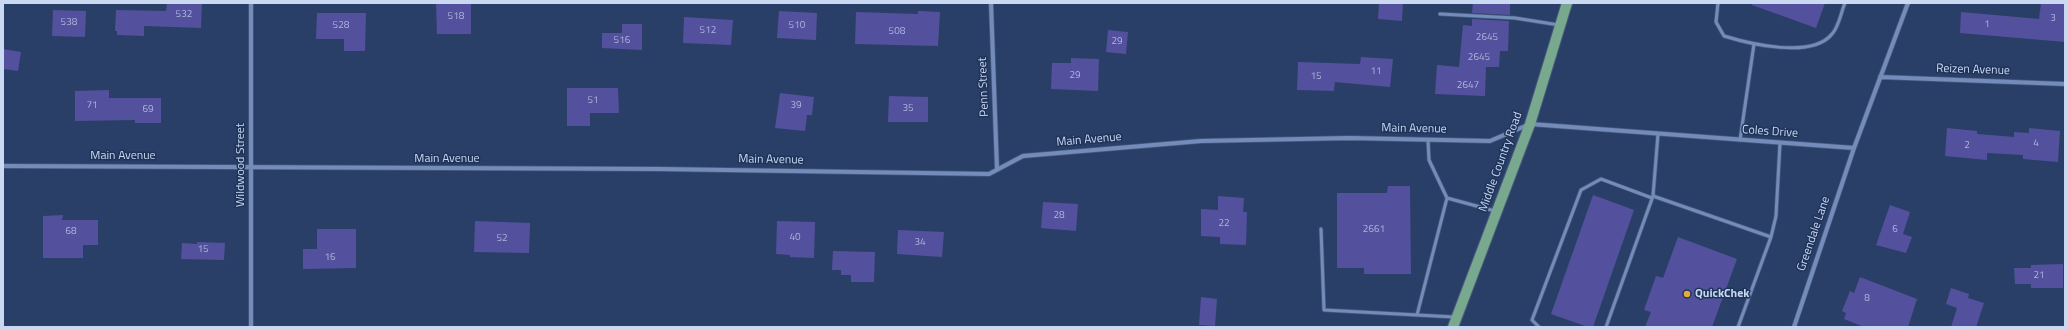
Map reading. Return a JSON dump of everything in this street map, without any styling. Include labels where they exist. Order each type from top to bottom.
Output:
[{"type":"main road","name":"Middle Country Road","points":[[1453,327],[1530,124],[1567,3]]},
{"type":"street","name":"Wildwood Street","points":[[250,3],[251,327]]},
{"type":"street","name":"Penn Street","points":[[991,3],[997,169]]},
{"type":"street","points":[[1854,148],[1908,3]]},
{"type":"street","name":"Reizen Avenue","points":[[1880,77],[2065,84]]},
{"type":"street","name":"Main Avenue","points":[[3,166],[659,169],[989,174],[1023,156],[1201,141],[1350,138],[1490,141],[1530,124]]},
{"type":"street","name":"Coles Drive","points":[[1530,124],[1854,148]]},
{"type":"street","name":"Greendale Lane","points":[[1794,327],[1854,148]]},
{"type":"lane","points":[[1718,3],[1716,22],[1724,36],[1754,44],[1805,48],[1824,42],[1833,34],[1845,3]]},
{"type":"lane","points":[[1440,14],[1515,18],[1560,25]]},
{"type":"lane","points":[[1740,140],[1754,44]]},
{"type":"lane","points":[[1606,327],[1653,197],[1658,134]]},
{"type":"lane","points":[[1417,315],[1447,198],[1430,160],[1428,140]]},
{"type":"lane","points":[[1738,327],[1771,237],[1776,216],[1780,143]]},
{"type":"lane","points":[[1539,327],[1532,320],[1581,190],[1601,179],[1771,237]]},
{"type":"lane","points":[[1447,198],[1497,212]]},
{"type":"lane","points":[[1321,229],[1324,310],[1458,317]]},
{"type":"building","points":[[167,3],[202,3],[201,28],[144,26],[144,36],[117,35],[117,31],[115,31],[116,10],[166,11]]},
{"type":"building","points":[[436,3],[471,3],[471,34],[437,34]]},
{"type":"building","points":[[1379,3],[1403,3],[1402,21],[1378,19]]},
{"type":"building","points":[[1473,3],[1510,3],[1510,15],[1472,13]]},
{"type":"building","points":[[1752,3],[1825,3],[1816,28],[1752,5]]},
{"type":"building","points":[[2041,3],[2065,3],[2065,42],[1960,33],[1961,12],[2039,19]]},
{"type":"building","points":[[53,10],[86,11],[85,37],[52,36]]},
{"type":"building","points":[[779,11],[817,13],[816,40],[777,38]]},
{"type":"building","points":[[918,11],[940,12],[938,46],[855,44],[856,12],[918,14]]},
{"type":"building","points":[[317,13],[366,13],[365,51],[344,51],[344,39],[316,39]]},
{"type":"building","points":[[684,17],[733,20],[731,45],[683,43]]},
{"type":"building","points":[[1472,19],[1509,21],[1508,51],[1500,51],[1499,67],[1486,67],[1485,96],[1435,94],[1437,65],[1459,67],[1463,25],[1472,26]]},
{"type":"building","points":[[622,24],[642,24],[642,50],[602,48],[602,33],[622,33]]},
{"type":"building","points":[[1108,30],[1128,32],[1126,54],[1106,52]]},
{"type":"building","points":[[3,49],[21,52],[18,71],[3,69]]},
{"type":"building","points":[[1361,57],[1393,59],[1390,87],[1335,82],[1334,91],[1297,90],[1298,62],[1360,64]]},
{"type":"building","points":[[1071,58],[1099,59],[1098,91],[1051,89],[1052,63],[1071,63]]},
{"type":"building","points":[[567,88],[618,88],[619,113],[590,113],[590,126],[567,126]]},
{"type":"building","points":[[109,90],[109,98],[161,98],[161,123],[135,123],[135,120],[75,121],[75,91]]},
{"type":"building","points":[[780,93],[814,97],[812,115],[807,115],[805,131],[775,128]]},
{"type":"building","points":[[889,96],[928,97],[928,122],[888,122]]},
{"type":"building","points":[[1947,128],[1977,131],[1977,134],[2014,137],[2014,132],[2029,133],[2029,128],[2060,131],[2058,162],[2023,159],[2023,155],[1987,153],[1987,160],[1945,156]]},
{"type":"building","points":[[1388,186],[1410,186],[1411,274],[1364,274],[1364,268],[1337,268],[1337,193],[1387,193]]},
{"type":"building","points":[[1593,195],[1634,210],[1593,327],[1588,327],[1551,314]]},
{"type":"building","points":[[1218,196],[1244,198],[1243,212],[1247,212],[1246,245],[1220,244],[1220,237],[1201,236],[1201,209],[1218,210]]},
{"type":"building","points":[[1043,202],[1078,204],[1076,231],[1041,228]]},
{"type":"building","points":[[1890,205],[1910,212],[1903,234],[1912,237],[1906,253],[1876,245]]},
{"type":"building","points":[[63,215],[62,220],[98,220],[98,245],[83,245],[83,258],[43,258],[43,216]]},
{"type":"building","points":[[475,221],[530,223],[529,253],[474,252]]},
{"type":"building","points":[[777,221],[815,222],[814,258],[790,257],[790,255],[776,254]]},
{"type":"building","points":[[317,229],[356,229],[356,268],[303,269],[303,249],[317,249]]},
{"type":"building","points":[[898,230],[944,232],[942,257],[897,254]]},
{"type":"building","name":"QuickChek","points":[[1678,237],[1737,259],[1712,327],[1645,327],[1651,312],[1644,310],[1656,276],[1663,278]]},
{"type":"building","points":[[197,242],[225,243],[224,260],[181,259],[182,243],[197,244]]},
{"type":"building","points":[[833,251],[875,252],[874,282],[851,282],[851,275],[841,275],[841,270],[832,270]]},
{"type":"building","points":[[2063,264],[2063,288],[2031,288],[2031,284],[2015,284],[2014,268],[2031,268],[2031,265]]},
{"type":"building","points":[[1860,277],[1917,299],[1908,327],[1864,327],[1844,319],[1846,313],[1842,311],[1850,291],[1854,293]]},
{"type":"building","points":[[1951,288],[1969,294],[1968,298],[1984,303],[1976,327],[1951,327],[1957,308],[1946,304]]},
{"type":"building","points":[[1201,297],[1217,299],[1215,326],[1199,325]]},
{"type":"place","name":"QuickChek","points":[[1687,294]]}]
